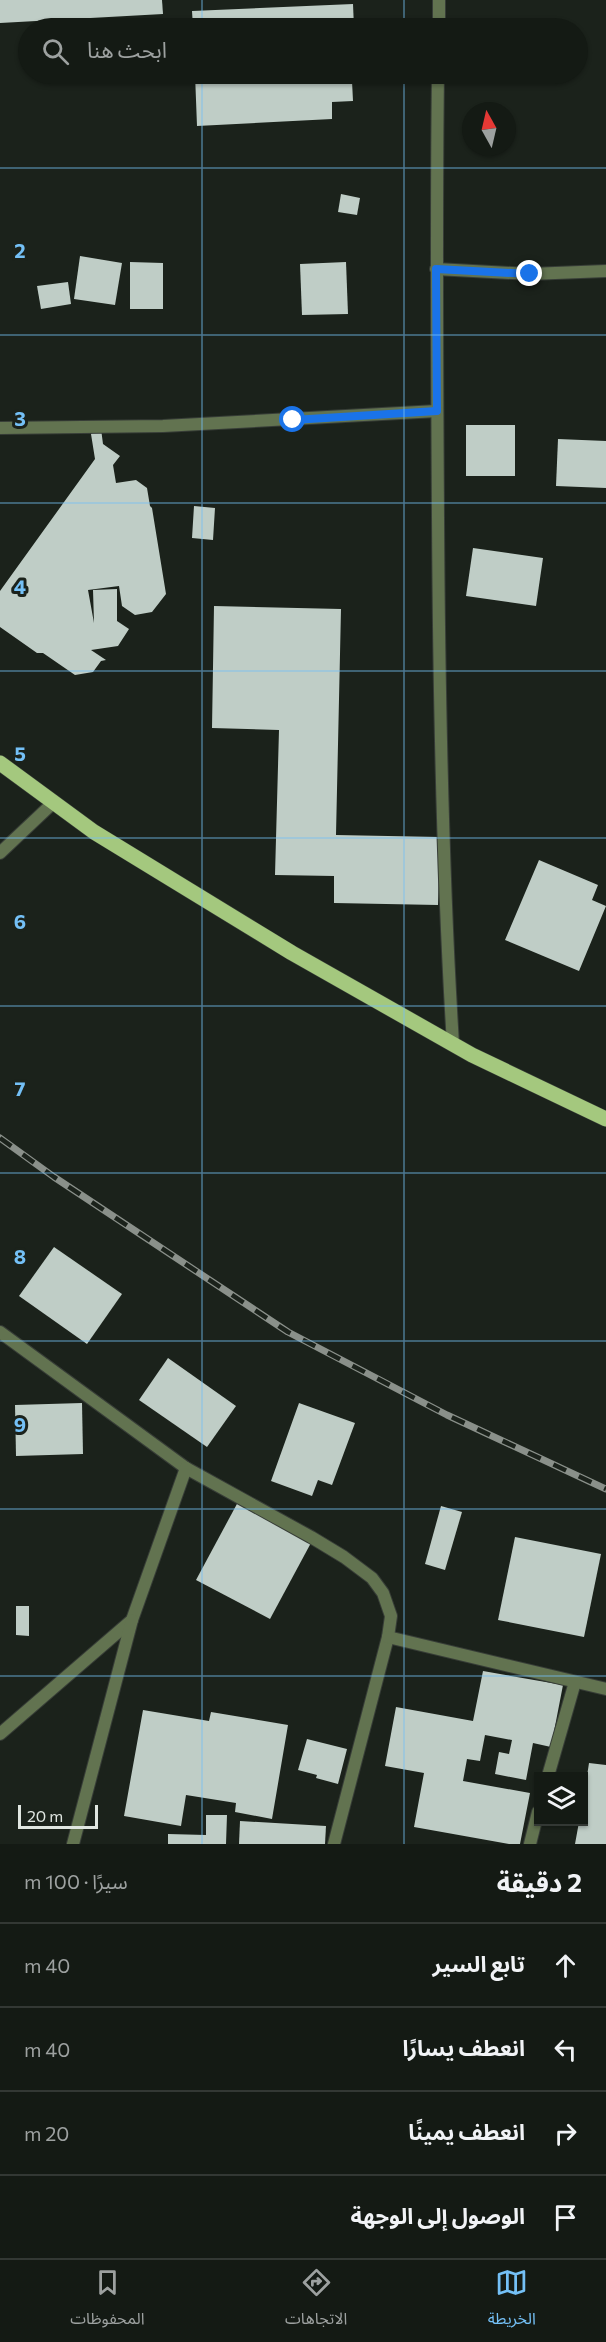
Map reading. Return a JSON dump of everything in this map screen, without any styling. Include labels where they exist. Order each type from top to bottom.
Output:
[{"type":"main road","points":[[0,763],[94,832],[292,953],[453,1044],[606,1119]]},
{"type":"street","points":[[439,18],[440,0]]},
{"type":"street","points":[[438,84],[437,411],[445,898],[453,1044]]},
{"type":"street","points":[[436,269],[530,274],[606,271]]},
{"type":"street","points":[[0,428],[163,426],[437,411]]},
{"type":"street","points":[[0,853],[54,802]]},
{"type":"street","points":[[0,1332],[186,1468],[319,1542],[372,1578],[383,1593],[391,1616],[388,1637],[334,1844]]},
{"type":"street","points":[[73,1844],[132,1620],[186,1468]]},
{"type":"street","points":[[0,1734],[132,1620]]},
{"type":"street","points":[[388,1637],[606,1689]]},
{"type":"street","points":[[549,1772],[575,1682]]},
{"type":"street","points":[[530,1844],[534,1826]]},
{"type":"building","points":[[0,0],[162,0],[163,14],[91,18],[18,18],[18,22],[0,23]]},
{"type":"building","points":[[353,4],[354,18],[192,18],[192,11]]},
{"type":"building","points":[[195,84],[352,84],[353,101],[332,102],[332,119],[197,126]]},
{"type":"building","points":[[341,194],[360,198],[357,215],[338,212]]},
{"type":"building","points":[[80,256],[122,263],[115,305],[74,299]]},
{"type":"building","points":[[130,262],[163,263],[163,309],[130,309]]},
{"type":"building","points":[[346,262],[348,314],[302,315],[300,264]]},
{"type":"building","points":[[68,282],[71,304],[41,309],[37,286]]},
{"type":"building","points":[[100,421],[103,444],[120,456],[113,465],[116,483],[136,480],[147,488],[166,594],[152,612],[135,615],[122,606],[119,586],[88,590],[94,623],[93,590],[117,589],[117,621],[129,629],[118,646],[91,650],[106,660],[101,661],[93,672],[75,675],[43,653],[37,653],[0,627],[0,591],[95,459],[91,434]]},
{"type":"building","points":[[466,425],[515,425],[515,476],[466,476]]},
{"type":"building","points":[[558,439],[606,441],[606,488],[556,486]]},
{"type":"building","points":[[194,506],[215,508],[213,540],[192,538]]},
{"type":"building","points":[[473,548],[543,558],[536,606],[466,596]]},
{"type":"building","points":[[214,606],[341,609],[336,835],[440,837],[438,905],[334,903],[334,876],[275,875],[279,730],[212,728]]},
{"type":"building","points":[[539,860],[598,885],[592,900],[606,906],[579,971],[505,940]]},
{"type":"building","points":[[54,1247],[122,1294],[87,1344],[19,1296]]},
{"type":"building","points":[[168,1358],[236,1406],[207,1447],[139,1400]]},
{"type":"building","points":[[82,1403],[83,1454],[16,1456],[15,1405]]},
{"type":"building","points":[[299,1403],[355,1423],[332,1485],[318,1480],[312,1496],[271,1481]]},
{"type":"building","points":[[238,1502],[312,1541],[270,1619],[196,1580]]},
{"type":"building","points":[[441,1506],[462,1512],[445,1570],[425,1564]]},
{"type":"building","points":[[515,1537],[601,1554],[584,1637],[498,1620]]},
{"type":"building","points":[[16,1606],[29,1606],[29,1636],[16,1635]]},
{"type":"building","points":[[483,1671],[563,1685],[551,1747],[533,1743],[526,1780],[495,1774],[499,1752],[509,1754],[512,1740],[485,1735],[480,1761],[467,1759],[463,1781],[530,1793],[520,1844],[414,1827],[424,1773],[385,1766],[396,1707],[473,1721]]},
{"type":"building","points":[[143,1710],[209,1721],[211,1712],[288,1725],[272,1819],[235,1812],[236,1803],[186,1795],[181,1826],[124,1816]]},
{"type":"building","points":[[307,1739],[347,1749],[338,1784],[298,1770]]},
{"type":"building","points":[[589,1763],[606,1765],[606,1844],[575,1844],[578,1826],[588,1826]]},
{"type":"building","points":[[206,1815],[227,1815],[226,1844],[168,1844],[168,1834],[206,1835]]},
{"type":"building","points":[[240,1821],[326,1826],[325,1844],[239,1844]]},
{"type":"railway","points":[[0,1138],[54,1177],[288,1332],[447,1415],[606,1489]]},
{"type":"route","points":[[293,420],[437,411],[436,269],[530,274]]}]
